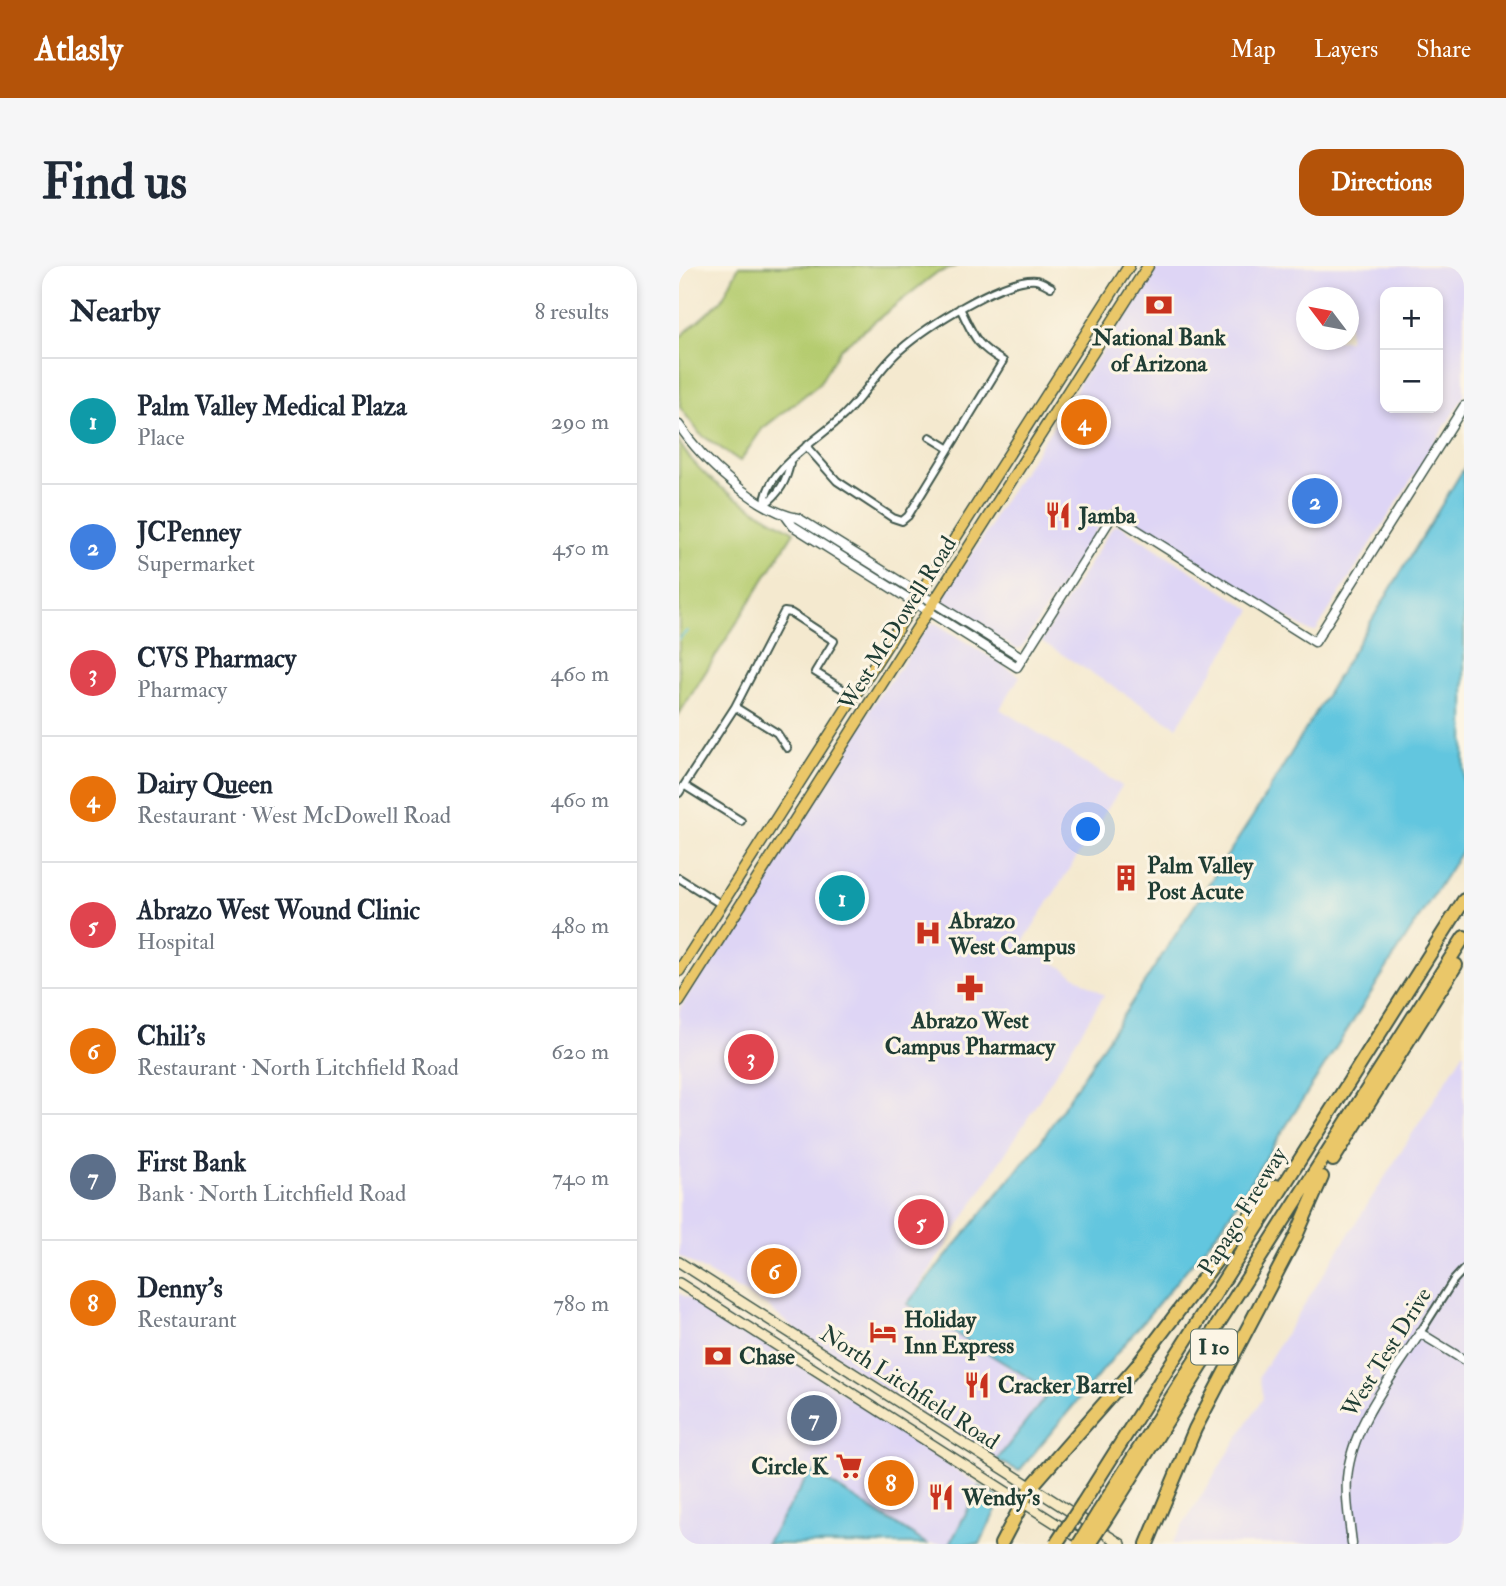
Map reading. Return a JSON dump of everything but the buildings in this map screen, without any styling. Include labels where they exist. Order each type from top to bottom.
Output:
[{"type":"highway","name":"Papago Freeway","points":[[1056,1544],[1464,900]]},
{"type":"highway","points":[[1079,1544],[1102,1515],[1464,937]]},
{"type":"highway","name":"I 10","points":[[1089,1544],[1102,1515],[1464,953]]},
{"type":"highway","points":[[1001,1544],[1031,1487],[1136,1367],[1268,1194],[1292,1171]]},
{"type":"highway","points":[[1147,1544],[1195,1429],[1296,1236],[1322,1177]]},
{"type":"main road","name":"West McDowell Road","points":[[679,971],[1129,266]]},
{"type":"main road","name":"West McDowell Road","points":[[679,1002],[1148,266]]},
{"type":"main road","points":[[1106,302],[1119,310]]},
{"type":"main road","name":"North Litchfield Road","points":[[679,1262],[1121,1544]]},
{"type":"main road","name":"North Litchfield Road","points":[[679,1283],[1089,1544]]},
{"type":"street","points":[[765,503],[765,492],[779,471],[846,414],[899,351],[947,315],[1016,284],[1037,280],[1051,287]]},
{"type":"street","points":[[806,446],[837,481],[893,518],[902,521],[908,516],[1003,362],[984,350],[975,340],[960,308]]},
{"type":"street","points":[[679,425],[713,466],[785,516],[793,526],[916,598],[927,611],[1017,667],[1113,515],[1315,642],[1464,406]]},
{"type":"street","points":[[930,437],[948,448]]},
{"type":"street","points":[[916,598],[933,601],[1023,658]]},
{"type":"street","points":[[679,793],[735,707],[784,612],[791,613],[834,641],[815,672],[853,696]]},
{"type":"street","points":[[735,707],[777,733],[787,748]]},
{"type":"street","points":[[685,786],[741,821]]},
{"type":"street","points":[[679,878],[722,905]]},
{"type":"street","name":"West Test Drive","points":[[1352,1544],[1347,1486],[1354,1445],[1365,1420],[1453,1281],[1464,1269]]},
{"type":"street","points":[[1420,1333],[1464,1360]]},
{"type":"shaded area","points":[[1158,266],[1464,266],[1464,396],[1316,631],[1309,631],[1111,507],[1021,648],[1016,649],[945,604],[943,595],[990,528],[995,514],[1072,398],[1080,381],[1120,325],[1132,301],[1146,286]]},
{"type":"shaded area","points":[[1119,525],[1252,610],[1177,727],[1041,641],[1113,526]]},
{"type":"shaded area","points":[[932,623],[1020,676],[1000,709],[1122,786],[1023,942],[1104,995],[908,1304],[1051,1391],[997,1460],[859,1372],[792,1327],[768,1307],[679,1256],[679,1010],[778,852],[789,843],[878,697]]},
{"type":"shaded area","points":[[1464,1052],[1464,1544],[1171,1544],[1263,1398],[1259,1376]]},
{"type":"shaded area","points":[[679,1293],[719,1314],[778,1351],[980,1486],[950,1544],[927,1544],[811,1471],[766,1544],[679,1544]]},
{"type":"green space","points":[[739,266],[956,266],[935,274],[840,349],[819,384],[762,429],[740,461],[700,434],[680,407],[679,338],[722,300]]},
{"type":"green space","points":[[679,442],[689,457],[715,483],[794,532],[679,714]]},
{"type":"water","points":[[1464,468],[1464,847],[1221,1228],[1019,1471],[997,1460],[1050,1391],[907,1304],[1041,1141],[1253,816]]},
{"type":"water","points":[[811,1471],[927,1544],[766,1544]]},
{"type":"water","points":[[980,1486],[1001,1499],[980,1544],[950,1544]]},
{"type":"waterway","points":[[679,639],[687,631]]},
{"type":"place","name":"National Bank of Arizona","points":[[1159,305]]},
{"type":"place","name":"Dairy Queen","points":[[1084,422]]},
{"type":"place","name":"JCPenney","points":[[1315,501]]},
{"type":"place","name":"Jamba","points":[[1058,515]]},
{"type":"place","name":"Palm Valley Post Acute","points":[[1126,878]]},
{"type":"place","name":"Palm Valley Medical Plaza","points":[[842,898]]},
{"type":"place","name":"Abrazo West Campus","points":[[928,933]]},
{"type":"place","name":"Abrazo West Campus Pharmacy","points":[[970,988]]},
{"type":"place","name":"CVS Pharmacy","points":[[751,1057]]},
{"type":"place","name":"Abrazo West Wound Clinic","points":[[921,1222]]},
{"type":"place","name":"Chili's","points":[[774,1271]]},
{"type":"place","name":"Holiday Inn Express","points":[[883,1332]]},
{"type":"place","name":"Chase","points":[[718,1356]]},
{"type":"place","name":"Cracker Barrel","points":[[977,1385]]},
{"type":"place","name":"First Bank","points":[[814,1418]]},
{"type":"place","name":"Circle K","points":[[849,1466]]},
{"type":"place","name":"Denny's","points":[[891,1483]]},
{"type":"place","name":"Wendy's","points":[[941,1497]]}]
